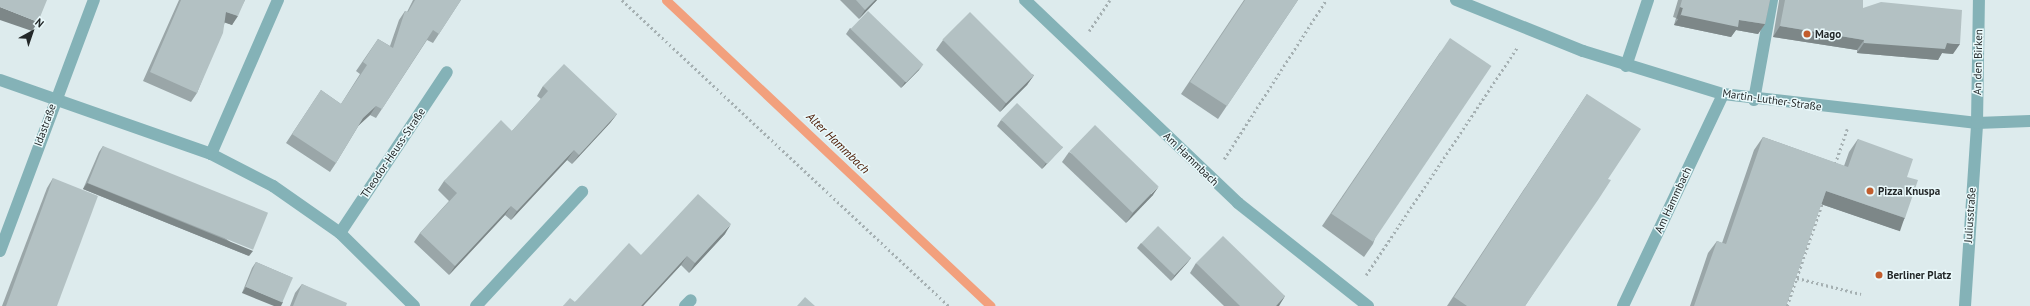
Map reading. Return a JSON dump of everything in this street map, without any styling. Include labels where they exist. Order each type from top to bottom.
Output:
[{"type":"street","name":"Idastraße","points":[[0,250],[54,101],[94,0]]},
{"type":"street","points":[[212,154],[278,0]]},
{"type":"street","name":"Am Hammbach","points":[[1025,0],[1238,203],[1368,306]]},
{"type":"street","name":"Martin-Luther-Straße","points":[[1456,0],[1529,30],[1626,66],[1723,94],[1754,100],[1977,123],[2030,121]]},
{"type":"street","points":[[1626,66],[1648,0]]},
{"type":"street","points":[[1754,100],[1772,0]]},
{"type":"street","name":"An den Birken","points":[[1977,123],[1978,0]]},
{"type":"street","name":"Theodor-Heuss-Straße","points":[[340,233],[446,72]]},
{"type":"street","points":[[0,80],[54,101],[212,154],[273,186],[340,233],[414,306]]},
{"type":"street","name":"Am Hammbach","points":[[1623,306],[1723,94]]},
{"type":"street","name":"Juliusstraße","points":[[1965,306],[1977,123]]},
{"type":"street","points":[[476,306],[582,192]]},
{"type":"path","points":[[622,0],[949,306]]},
{"type":"path","points":[[1096,20],[1110,0]]},
{"type":"path","points":[[1232,148],[1326,0]]},
{"type":"path","points":[[1353,294],[1529,30]]},
{"type":"path","points":[[1834,168],[1854,110]]},
{"type":"path","points":[[1787,306],[1824,198]]},
{"type":"path","points":[[1797,278],[1861,294]]},
{"type":"building","points":[[0,0],[47,0],[38,22],[0,7]]},
{"type":"building","points":[[181,0],[245,0],[238,16],[226,12],[223,33],[197,93],[150,72]]},
{"type":"building","points":[[415,0],[461,0],[439,34],[433,30],[382,109],[376,106],[363,118],[336,163],[292,134],[321,90],[341,104],[367,65],[363,62],[378,39],[393,48],[405,11],[408,12]]},
{"type":"building","points":[[856,0],[875,0],[865,10]]},
{"type":"building","points":[[1245,0],[1298,0],[1227,106],[1190,82]]},
{"type":"building","points":[[1682,0],[1770,0],[1765,24],[1739,20],[1738,27],[1681,15],[1683,8],[1680,7]]},
{"type":"building","points":[[1785,0],[1863,0],[1863,8],[1881,2],[1962,10],[1960,44],[1947,43],[1945,49],[1864,43],[1864,40],[1780,26]]},
{"type":"building","points":[[868,11],[923,64],[906,82],[851,29]]},
{"type":"building","points":[[970,12],[1034,76],[1006,103],[942,40]]},
{"type":"building","points":[[1450,38],[1491,66],[1373,242],[1331,214]]},
{"type":"building","points":[[564,64],[617,114],[579,155],[574,150],[517,211],[511,206],[455,266],[420,233],[457,193],[444,181],[501,120],[512,131],[548,91],[543,86]]},
{"type":"building","points":[[1587,94],[1641,129],[1608,179],[1611,180],[1598,200],[1525,306],[1467,306],[1454,297]]},
{"type":"building","points":[[1017,103],[1063,147],[1047,164],[1001,120]]},
{"type":"building","points":[[1095,125],[1158,186],[1133,213],[1069,152]]},
{"type":"building","points":[[1763,137],[1848,167],[1858,139],[1913,159],[1907,177],[1918,180],[1905,218],[1826,191],[1786,306],[1694,306],[1717,241],[1726,244]]},
{"type":"building","points":[[103,146],[268,213],[253,250],[88,183]]},
{"type":"building","points":[[53,178],[98,196],[57,306],[6,306]]},
{"type":"building","points":[[698,194],[731,224],[695,263],[687,256],[641,306],[563,306],[570,298],[575,302],[629,243],[641,255]]},
{"type":"building","points":[[1158,226],[1191,258],[1174,275],[1141,243]]},
{"type":"building","points":[[1223,236],[1285,296],[1276,306],[1240,306],[1196,263]]},
{"type":"building","points":[[256,262],[293,278],[282,302],[245,287]]},
{"type":"building","points":[[302,284],[347,303],[346,306],[293,306]]},
{"type":"building","points":[[805,297],[815,306],[797,306]]},
{"type":"waterway","name":"Alter Hammbach","points":[[666,0],[991,306]]},
{"type":"place","name":"Mago","points":[[1807,34]]},
{"type":"place","name":"Pizza Knuspa","points":[[1870,191]]},
{"type":"place","name":"Berliner Platz","points":[[1879,275]]}]
